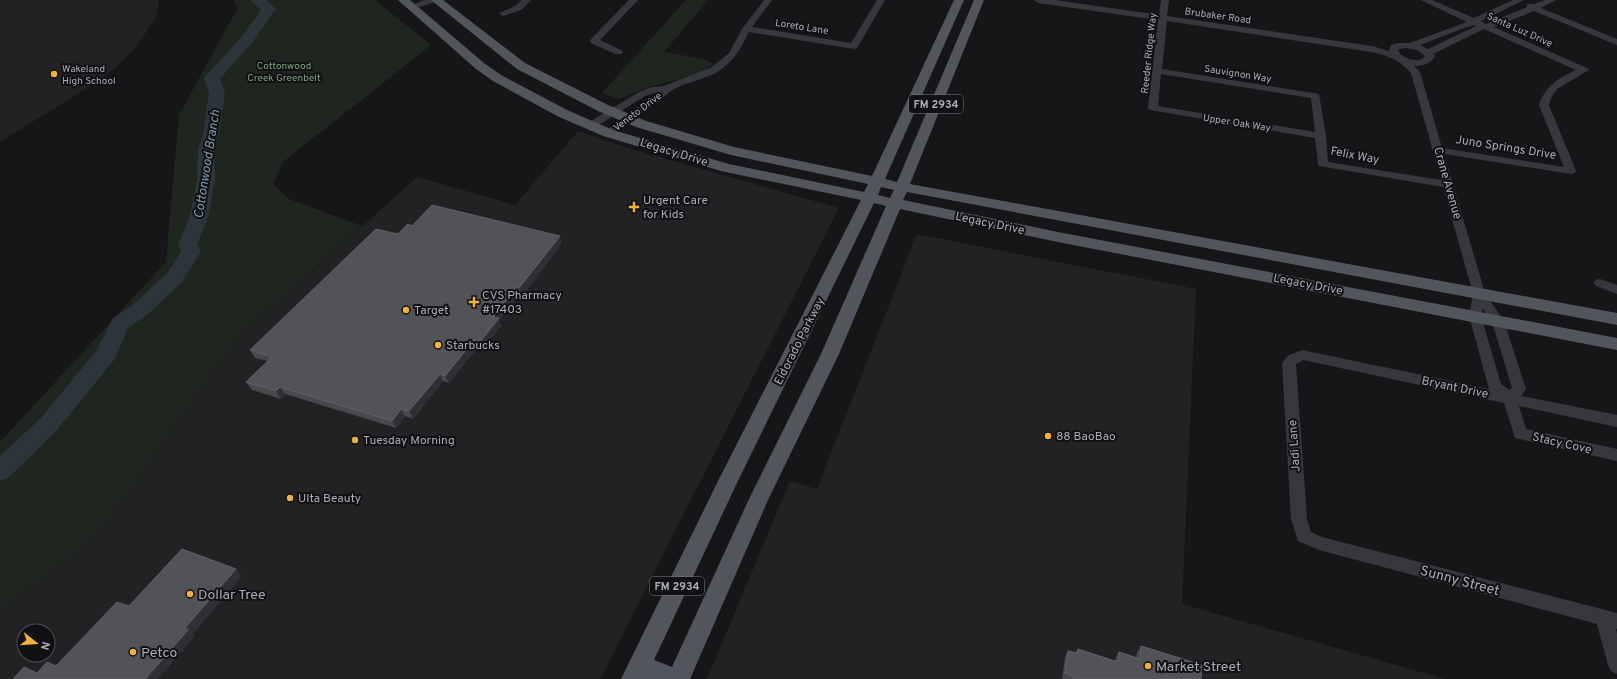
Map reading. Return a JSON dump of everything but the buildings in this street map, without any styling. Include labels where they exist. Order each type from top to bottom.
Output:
[{"type":"main road","name":"Legacy Drive","points":[[436,0],[521,66],[627,119],[731,151],[902,187],[1617,319]]},
{"type":"main road","name":"Eldorado Parkway","points":[[636,672],[726,484],[877,182],[959,0]]},
{"type":"main road","name":"FM 2934","points":[[678,679],[759,499],[830,354],[902,187],[978,0]]},
{"type":"main road","name":"Legacy Drive","points":[[408,2],[480,66],[497,78],[562,113],[608,133],[726,168],[1154,255],[1617,344]]},
{"type":"main road","points":[[480,66],[507,55]]},
{"type":"main road","points":[[1154,255],[1156,234]]},
{"type":"main road","points":[[636,672],[674,679]]},
{"type":"street","points":[[408,2],[432,0]]},
{"type":"street","points":[[503,13],[518,8],[528,0]]},
{"type":"street","points":[[618,52],[594,40],[634,0]]},
{"type":"street","name":"Veneto Drive","points":[[590,126],[642,94],[652,90],[666,88],[715,69],[733,54],[746,29],[768,0]]},
{"type":"street","name":"Loreto Lane","points":[[746,29],[854,46],[880,0]]},
{"type":"street","name":"Brubaker Road","points":[[1038,0],[1394,51]]},
{"type":"street","name":"Reeder Ridge Way","points":[[1153,108],[1165,0]]},
{"type":"street","name":"Santa Luz Drive","points":[[1425,0],[1584,70],[1553,87],[1545,98],[1544,105],[1571,171]]},
{"type":"street","points":[[1394,51],[1461,26],[1481,24],[1491,25],[1552,0]]},
{"type":"street","points":[[1481,24],[1477,20],[1518,1],[1617,42]]},
{"type":"street","points":[[1410,46],[1428,53],[1481,24]]},
{"type":"street","name":"Crane Avenue","points":[[1394,51],[1405,61],[1418,68],[1438,150],[1479,294],[1498,320],[1519,389],[1510,399],[1495,387],[1476,316],[1479,294]]},
{"type":"street","points":[[1418,68],[1428,61],[1430,56],[1428,53]]},
{"type":"street","name":"Sauvignon Way","points":[[1157,71],[1316,96]]},
{"type":"street","name":"Veneto Drive","points":[[608,133],[660,96],[666,88]]},
{"type":"street","name":"Felix Way","points":[[1316,96],[1323,164],[1448,185]]},
{"type":"street","name":"Upper Oak Way","points":[[1153,108],[1321,136]]},
{"type":"street","name":"Juno Springs Drive","points":[[1438,150],[1571,171]]},
{"type":"street","points":[[1600,283],[1617,290]]},
{"type":"street","name":"Bryant Drive","points":[[1294,358],[1302,355],[1617,421]]},
{"type":"street","name":"Jadi Lane","points":[[1294,358],[1289,363],[1289,368],[1299,519],[1304,536]]},
{"type":"street","name":"Stacy Cove","points":[[1510,399],[1520,434],[1617,455]]},
{"type":"street","name":"Sunny Street","points":[[1304,536],[1319,543],[1611,619]]},
{"type":"street","points":[[1611,619],[1617,666]]},
{"type":"shaded area","name":"Wakeland High School","points":[[0,0],[159,0],[156,17],[147,31],[133,50],[115,68],[100,80],[0,142]]},
{"type":"shaded area","points":[[578,131],[631,149],[839,208],[600,679],[0,679],[0,610],[75,555],[110,519],[238,338],[417,177],[515,205]]},
{"type":"shaded area","points":[[917,234],[1196,289],[1182,604],[1445,679],[707,679],[790,481],[817,489]]},
{"type":"green space","name":"Cottonwood Creek Greenbelt","points":[[234,0],[375,0],[431,45],[283,162],[273,184],[289,199],[362,226],[238,338],[110,519],[75,555],[0,610],[0,442],[166,262],[179,115],[237,9]]},
{"type":"green space","points":[[686,0],[708,0],[664,52],[704,59],[714,64],[694,75],[649,87],[619,99],[602,93]]},
{"type":"waterway","name":"Cottonwood Branch","points":[[0,471],[48,425],[106,354],[120,323],[141,309],[175,277],[191,251],[187,245],[199,217],[206,180],[206,149],[211,134],[217,93],[212,78],[249,37],[269,9],[257,0]]},
{"type":"place","name":"Wakeland High School","points":[[54,74]]},
{"type":"place","name":"Urgent Care for Kids","points":[[634,207]]},
{"type":"place","name":"CVS Pharmacy #17403","points":[[474,302]]},
{"type":"place","name":"Target","points":[[406,310]]},
{"type":"place","name":"Starbucks","points":[[438,345]]},
{"type":"place","name":"88 BaoBao","points":[[1048,436]]},
{"type":"place","name":"Tuesday Morning","points":[[355,440]]},
{"type":"place","name":"Ulta Beauty","points":[[290,498]]},
{"type":"place","name":"Dollar Tree","points":[[190,594]]},
{"type":"place","name":"Petco","points":[[133,652]]},
{"type":"place","name":"Market Street","points":[[1148,666]]}]
